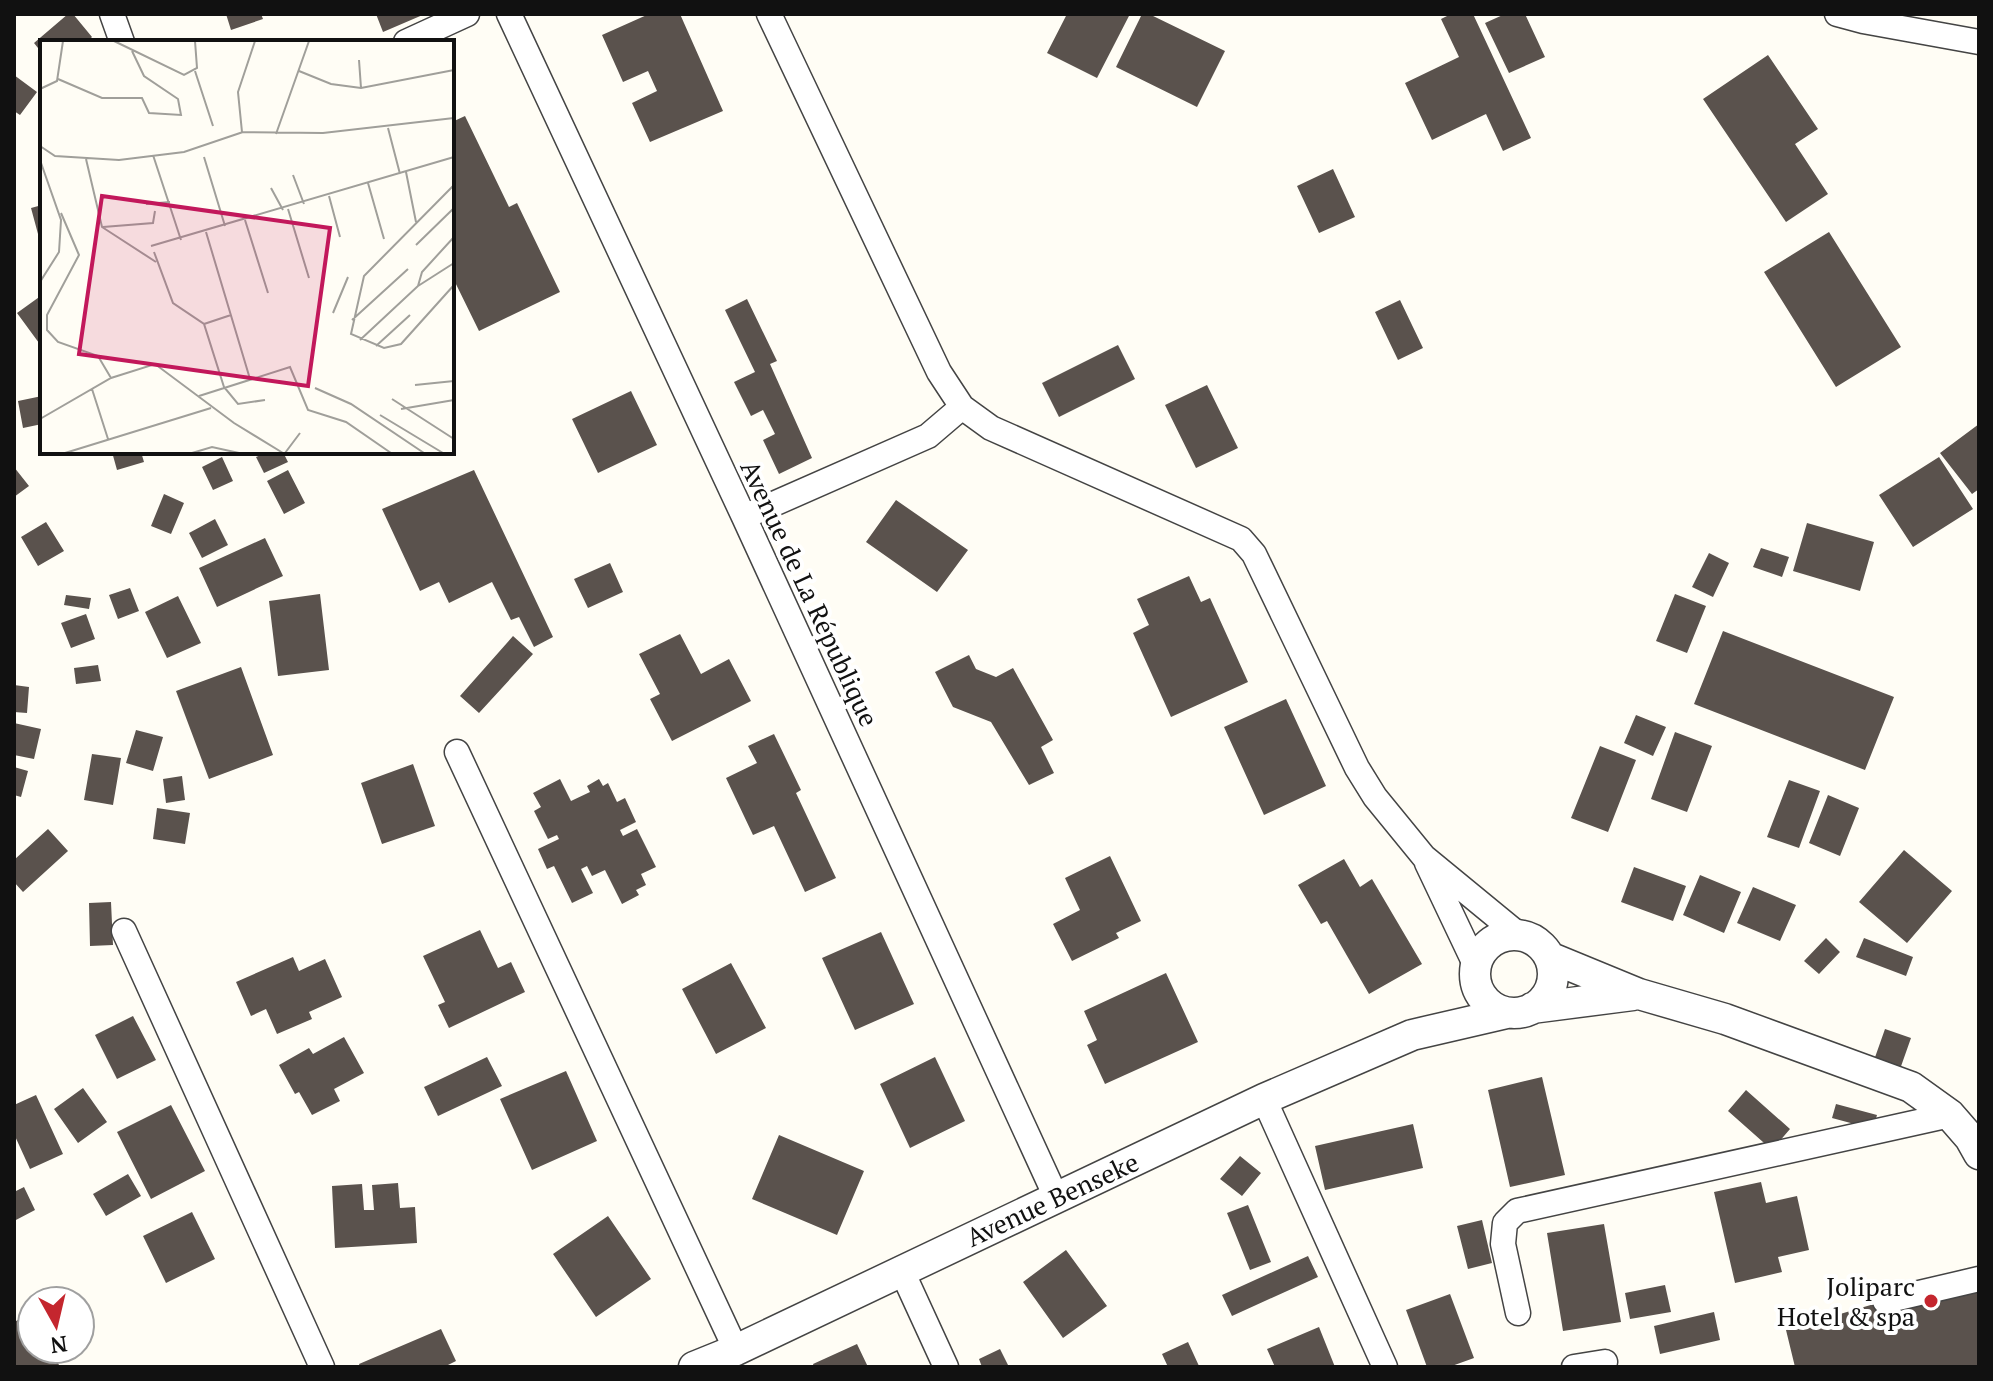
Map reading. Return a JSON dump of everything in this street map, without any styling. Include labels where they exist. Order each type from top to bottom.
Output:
[{"type":"street","points":[[112,14],[121,40]]},
{"type":"street","points":[[410,40],[467,14]]},
{"type":"street","name":"Avenue de La République","points":[[509,14],[1056,1197]]},
{"type":"street","points":[[769,14],[939,372],[962,407],[991,428],[1241,539],[1254,554],[1357,768],[1375,797],[1424,857],[1519,935],[1537,942],[1549,957],[1639,994],[1725,1019],[1911,1087],[1950,1115],[1979,1154]]},
{"type":"street","points":[[1837,14],[1979,42]]},
{"type":"street","points":[[744,517],[928,436],[962,407]]},
{"type":"street","points":[[457,752],[736,1350]]},
{"type":"street","points":[[1424,857],[1488,1003],[1520,1010],[1549,992],[1552,980],[1549,957]]},
{"type":"street","points":[[124,931],[322,1367]]},
{"type":"street","points":[[1412,1035],[1476,975],[1484,947],[1500,937],[1519,935]]},
{"type":"street","points":[[1412,1035],[1520,1010],[1597,997],[1639,994]]},
{"type":"street","name":"Avenue Benseke","points":[[694,1367],[736,1350],[1264,1099],[1412,1035]]},
{"type":"street","points":[[1264,1099],[1385,1367]]},
{"type":"street","points":[[1518,1313],[1503,1244],[1505,1223],[1517,1211],[1950,1115]]},
{"type":"street","points":[[901,1269],[946,1367]]},
{"type":"street","points":[[1885,1301],[1979,1279]]},
{"type":"street","points":[[1574,1367],[1605,1362]]},
{"type":"building","points":[[68,14],[73,14],[92,37],[89,40],[40,40],[40,50],[34,43]]},
{"type":"building","points":[[226,14],[261,14],[263,19],[231,30]]},
{"type":"building","points":[[376,14],[425,14],[383,32]]},
{"type":"building","points":[[649,14],[680,14],[723,111],[650,142],[632,103],[657,91],[648,71],[623,82],[602,35]]},
{"type":"building","points":[[1067,14],[1130,14],[1097,78],[1047,53]]},
{"type":"building","points":[[1142,14],[1149,14],[1225,51],[1197,107],[1116,67]]},
{"type":"building","points":[[1451,14],[1473,14],[1531,138],[1503,151],[1486,114],[1432,140],[1405,83],[1459,57],[1441,19]]},
{"type":"building","points":[[1505,14],[1525,14],[1545,57],[1509,73],[1485,23]]},
{"type":"building","points":[[1768,55],[1818,129],[1795,144],[1828,194],[1786,222],[1703,99]]},
{"type":"building","points":[[14,75],[37,92],[20,115],[14,111]]},
{"type":"building","points":[[465,116],[509,207],[517,203],[560,292],[479,331],[454,280],[454,121]]},
{"type":"building","points":[[1333,169],[1355,217],[1319,233],[1297,186]]},
{"type":"building","points":[[40,206],[40,234],[38,234],[31,208]]},
{"type":"building","points":[[1829,232],[1901,347],[1836,387],[1764,272]]},
{"type":"building","points":[[40,296],[40,342],[39,343],[17,313]]},
{"type":"building","points":[[747,299],[777,361],[770,364],[812,458],[779,474],[763,440],[775,434],[763,410],[751,416],[734,382],[755,372],[725,310]]},
{"type":"building","points":[[1400,300],[1423,348],[1398,360],[1375,312]]},
{"type":"building","points":[[1118,345],[1135,379],[1059,417],[1042,383]]},
{"type":"building","points":[[1207,385],[1238,448],[1196,468],[1165,405]]},
{"type":"building","points":[[631,391],[657,445],[598,473],[572,419]]},
{"type":"building","points":[[40,396],[40,424],[23,428],[18,401]]},
{"type":"building","points":[[1979,424],[1979,489],[1972,494],[1940,453]]},
{"type":"building","points":[[113,454],[142,454],[144,462],[117,470]]},
{"type":"building","points":[[284,454],[288,462],[264,473],[256,457]]},
{"type":"building","points":[[222,457],[233,481],[213,490],[202,467]]},
{"type":"building","points":[[1939,457],[1973,509],[1913,547],[1879,495]]},
{"type":"building","points":[[14,467],[29,486],[14,497]]},
{"type":"building","points":[[288,470],[305,503],[284,514],[267,481]]},
{"type":"building","points":[[474,470],[553,637],[534,647],[519,617],[511,620],[492,582],[449,603],[439,582],[420,591],[382,509]]},
{"type":"building","points":[[164,494],[184,503],[171,534],[151,526]]},
{"type":"building","points":[[896,500],[968,550],[937,592],[866,542]]},
{"type":"building","points":[[215,519],[228,545],[202,558],[189,533]]},
{"type":"building","points":[[46,522],[64,551],[38,566],[21,537]]},
{"type":"building","points":[[1807,523],[1874,542],[1860,591],[1793,571]]},
{"type":"building","points":[[265,538],[283,576],[217,607],[199,568]]},
{"type":"building","points":[[1761,548],[1789,557],[1782,577],[1753,567]]},
{"type":"building","points":[[1709,553],[1729,563],[1713,597],[1692,587]]},
{"type":"building","points":[[610,563],[623,592],[588,608],[574,579]]},
{"type":"building","points":[[1189,576],[1201,602],[1210,598],[1248,682],[1171,717],[1133,633],[1149,625],[1137,599]]},
{"type":"building","points":[[130,588],[139,611],[118,619],[109,595]]},
{"type":"building","points":[[320,594],[329,670],[278,676],[269,601]]},
{"type":"building","points":[[1675,594],[1706,606],[1687,653],[1656,641]]},
{"type":"building","points":[[66,595],[91,598],[89,609],[64,605]]},
{"type":"building","points":[[178,596],[201,643],[167,658],[145,612]]},
{"type":"building","points":[[86,614],[95,639],[71,648],[61,623]]},
{"type":"building","points":[[1723,631],[1894,697],[1865,770],[1694,704]]},
{"type":"building","points":[[680,634],[701,674],[729,659],[751,701],[672,741],[650,699],[660,694],[639,654]]},
{"type":"building","points":[[513,636],[533,654],[479,713],[460,696]]},
{"type":"building","points":[[969,655],[976,669],[996,677],[1013,668],[1053,740],[1041,747],[1054,773],[1029,785],[991,722],[953,707],[935,672]]},
{"type":"building","points":[[98,665],[101,681],[76,684],[74,668]]},
{"type":"building","points":[[241,667],[273,755],[209,779],[176,691]]},
{"type":"building","points":[[14,685],[29,687],[27,713],[14,712]]},
{"type":"building","points":[[1286,699],[1326,786],[1264,815],[1224,727]]},
{"type":"building","points":[[1636,715],[1666,727],[1653,756],[1624,743]]},
{"type":"building","points":[[14,723],[41,729],[34,759],[14,755]]},
{"type":"building","points":[[136,730],[163,737],[153,771],[126,763]]},
{"type":"building","points":[[1675,732],[1712,746],[1687,812],[1651,799]]},
{"type":"building","points":[[774,734],[801,790],[796,793],[836,878],[805,892],[774,826],[753,835],[726,778],[757,763],[748,746]]},
{"type":"building","points":[[1600,746],[1636,760],[1608,832],[1571,818]]},
{"type":"building","points":[[92,754],[121,758],[113,805],[84,800]]},
{"type":"building","points":[[413,764],[435,826],[382,844],[361,783]]},
{"type":"building","points":[[14,767],[28,771],[21,797],[14,795]]},
{"type":"building","points":[[182,776],[185,800],[166,803],[163,779]]},
{"type":"building","points":[[560,779],[571,801],[590,792],[587,786],[599,779],[603,786],[608,783],[617,802],[625,798],[636,822],[620,830],[623,836],[637,829],[656,867],[641,874],[646,885],[636,890],[639,895],[622,904],[605,870],[592,876],[587,866],[581,869],[593,893],[572,903],[554,866],[547,869],[538,849],[559,839],[557,835],[548,839],[534,811],[541,807],[533,793]]},
{"type":"building","points":[[1789,780],[1820,791],[1799,848],[1767,837]]},
{"type":"building","points":[[1828,795],[1859,808],[1840,856],[1809,843]]},
{"type":"building","points":[[157,808],[190,813],[185,844],[153,839]]},
{"type":"building","points":[[48,829],[68,851],[23,892],[14,882],[14,860]]},
{"type":"building","points":[[1904,850],[1952,891],[1907,943],[1859,902]]},
{"type":"building","points":[[1110,856],[1141,921],[1116,933],[1119,938],[1072,961],[1053,924],[1080,910],[1065,878]]},
{"type":"building","points":[[1344,859],[1360,887],[1372,879],[1422,964],[1369,994],[1327,921],[1321,924],[1298,885]]},
{"type":"building","points":[[1634,867],[1686,886],[1673,921],[1621,902]]},
{"type":"building","points":[[1700,875],[1741,892],[1724,933],[1683,915]]},
{"type":"building","points":[[1753,887],[1796,905],[1780,941],[1737,923]]},
{"type":"building","points":[[111,902],[113,945],[90,946],[89,903]]},
{"type":"building","points":[[480,930],[498,968],[511,962],[525,992],[449,1028],[438,1005],[445,1002],[423,956]]},
{"type":"building","points":[[881,932],[914,1004],[855,1030],[822,958]]},
{"type":"building","points":[[1826,938],[1840,952],[1819,974],[1804,961]]},
{"type":"building","points":[[1864,938],[1913,957],[1906,976],[1856,957]]},
{"type":"building","points":[[293,957],[299,971],[325,959],[342,997],[309,1012],[312,1019],[277,1034],[266,1009],[251,1016],[236,982]]},
{"type":"building","points":[[731,963],[766,1028],[716,1054],[682,989]]},
{"type":"building","points":[[1166,973],[1198,1042],[1105,1084],[1087,1045],[1097,1040],[1084,1011]]},
{"type":"building","points":[[133,1016],[156,1060],[117,1079],[95,1035]]},
{"type":"building","points":[[1885,1029],[1911,1038],[1899,1072],[1873,1063]]},
{"type":"building","points":[[344,1037],[364,1073],[334,1089],[340,1101],[312,1115],[299,1092],[295,1094],[279,1065],[309,1048],[313,1054]]},
{"type":"building","points":[[487,1057],[502,1086],[438,1116],[424,1087]]},
{"type":"building","points":[[935,1057],[965,1121],[910,1148],[880,1084]]},
{"type":"building","points":[[566,1071],[597,1141],[532,1170],[500,1099]]},
{"type":"building","points":[[1542,1077],[1565,1175],[1510,1187],[1488,1090]]},
{"type":"building","points":[[83,1088],[107,1122],[78,1143],[54,1109]]},
{"type":"building","points":[[1746,1090],[1790,1129],[1772,1150],[1728,1111]]},
{"type":"building","points":[[36,1095],[63,1154],[30,1169],[14,1134],[14,1105]]},
{"type":"building","points":[[1836,1104],[1877,1115],[1873,1129],[1832,1118]]},
{"type":"building","points":[[171,1105],[205,1171],[151,1199],[117,1132]]},
{"type":"building","points":[[1413,1124],[1423,1168],[1325,1190],[1315,1146]]},
{"type":"building","points":[[779,1135],[864,1171],[837,1235],[752,1199]]},
{"type":"building","points":[[1240,1156],[1261,1173],[1242,1196],[1220,1179]]},
{"type":"building","points":[[128,1174],[141,1196],[106,1216],[93,1194]]},
{"type":"building","points":[[1761,1182],[1766,1203],[1797,1196],[1809,1250],[1778,1257],[1782,1272],[1735,1283],[1714,1192]]},
{"type":"building","points":[[398,1183],[400,1208],[415,1207],[417,1243],[335,1248],[332,1186],[362,1184],[364,1210],[374,1210],[372,1185]]},
{"type":"building","points":[[24,1187],[35,1210],[14,1221],[14,1192]]},
{"type":"building","points":[[1248,1205],[1271,1262],[1250,1270],[1227,1213]]},
{"type":"building","points":[[192,1212],[215,1259],[166,1283],[143,1236]]},
{"type":"building","points":[[608,1216],[651,1279],[596,1317],[553,1254]]},
{"type":"building","points":[[1482,1220],[1492,1263],[1468,1269],[1457,1226]]},
{"type":"building","points":[[1604,1224],[1621,1322],[1563,1331],[1547,1233]]},
{"type":"building","points":[[1066,1250],[1107,1306],[1063,1338],[1023,1282]]},
{"type":"building","points":[[1308,1256],[1318,1277],[1232,1316],[1222,1295]]},
{"type":"building","name":"Joliparc Hotel & spa","points":[[1979,1273],[1979,1367],[1795,1367],[1786,1330]]},
{"type":"building","points":[[1665,1285],[1671,1312],[1630,1319],[1625,1293]]},
{"type":"building","points":[[1450,1294],[1474,1358],[1449,1367],[1427,1367],[1406,1310]]},
{"type":"building","points":[[1714,1312],[1720,1340],[1660,1354],[1654,1326]]},
{"type":"building","points":[[14,1322],[16,1365],[60,1367],[14,1367]]},
{"type":"building","points":[[1319,1327],[1335,1367],[1275,1367],[1267,1349]]},
{"type":"building","points":[[441,1329],[456,1361],[444,1367],[360,1367],[359,1364]]},
{"type":"building","points":[[1188,1342],[1199,1366],[1168,1367],[1162,1354]]},
{"type":"building","points":[[857,1344],[868,1367],[814,1367],[813,1364]]},
{"type":"building","points":[[1000,1349],[1009,1367],[982,1367],[979,1359]]},
{"type":"place","name":"Joliparc Hotel & spa","points":[[1931,1301]]}]
